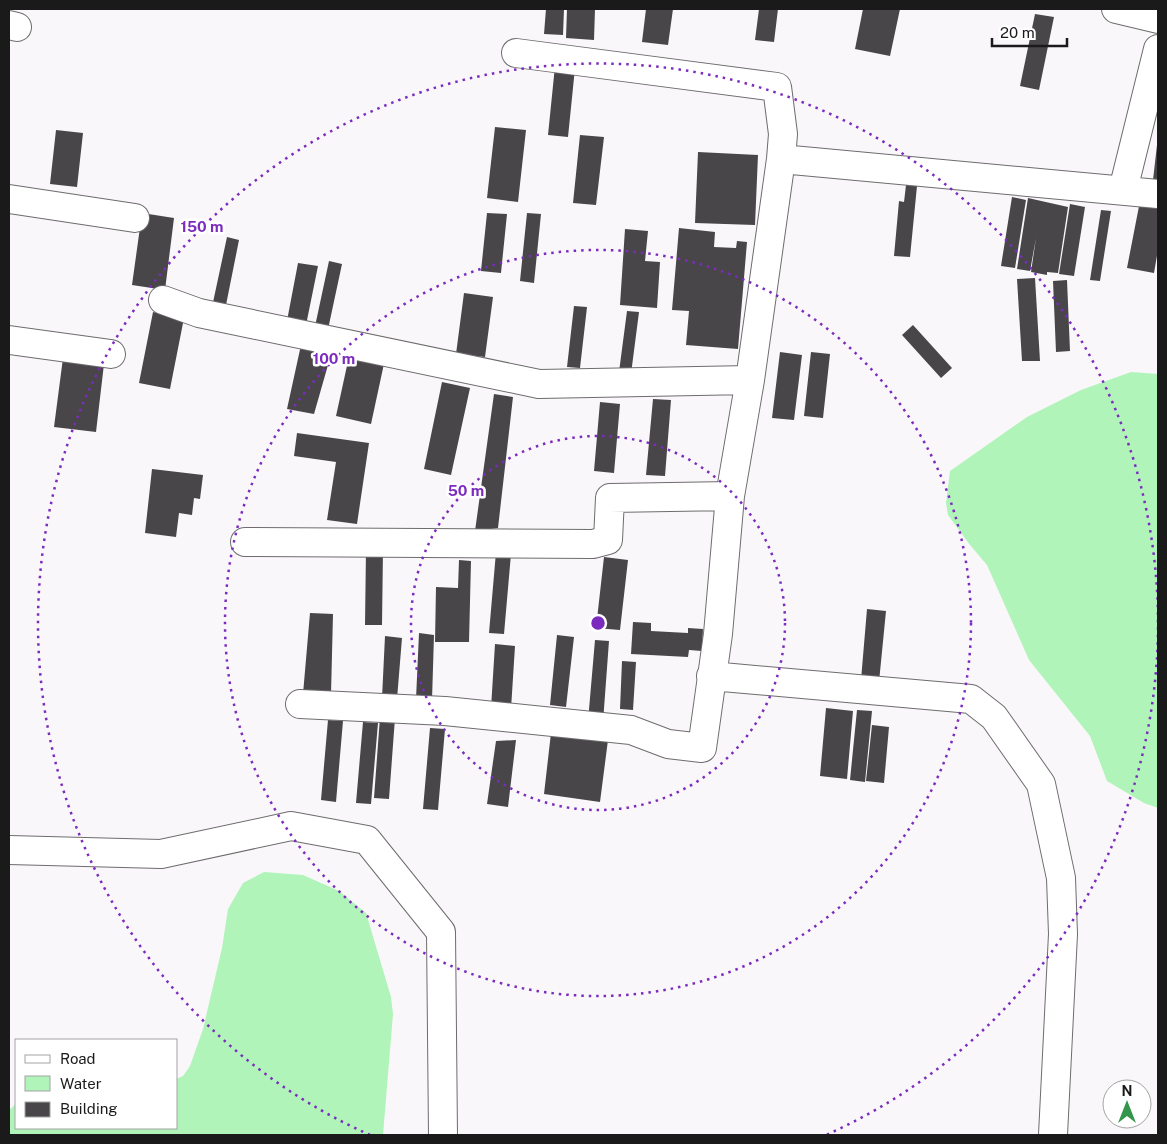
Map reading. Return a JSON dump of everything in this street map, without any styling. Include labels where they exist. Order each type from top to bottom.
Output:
[{"type":"street","points":[[1116,9],[1158,19]]},
{"type":"street","points":[[1123,190],[1158,49]]},
{"type":"street","points":[[300,704],[446,711],[631,730],[668,744],[702,748],[718,634],[730,496],[750,380],[783,134],[777,88],[516,53]]},
{"type":"street","points":[[780,159],[1158,194]]},
{"type":"street","points":[[9,198],[135,218]]},
{"type":"street","points":[[162,300],[199,313],[539,384],[750,380]]},
{"type":"street","points":[[9,340],[111,354]]},
{"type":"street","points":[[244,542],[593,544],[608,540],[610,498],[730,496]]},
{"type":"street","points":[[712,676],[971,699],[994,717],[1041,784],[1061,878],[1063,934],[1053,1135]]},
{"type":"street","points":[[9,850],[161,854],[291,826],[367,840],[441,932],[443,1135]]},
{"type":"water","points":[[1131,372],[1158,374],[1158,808],[1144,803],[1107,781],[1090,736],[1029,660],[987,565],[948,515],[946,503],[950,471],[1027,417],[1081,390]]},
{"type":"water","points":[[264,872],[303,875],[339,891],[366,913],[391,997],[393,1014],[383,1135],[9,1135],[9,1110],[15,1105],[15,1129],[178,1129],[178,1078],[183,1076],[190,1066],[203,1029],[222,948],[228,909],[243,883]]},
{"type":"building","points":[[546,9],[564,9],[563,35],[544,34]]},
{"type":"building","points":[[567,9],[595,9],[594,40],[566,38]]},
{"type":"building","points":[[646,9],[673,9],[668,45],[642,42]]},
{"type":"building","points":[[759,9],[778,9],[774,42],[755,40]]},
{"type":"building","points":[[863,9],[900,9],[890,56],[855,49]]},
{"type":"building","points":[[1035,14],[1054,17],[1039,90],[1020,86]]},
{"type":"building","points":[[555,66],[575,68],[568,137],[548,135]]},
{"type":"building","points":[[495,127],[526,130],[518,202],[487,198]]},
{"type":"building","points":[[56,130],[83,133],[77,187],[50,184]]},
{"type":"building","points":[[580,135],[604,137],[596,205],[573,203]]},
{"type":"building","points":[[1158,145],[1158,181],[1153,180]]},
{"type":"building","points":[[698,152],[758,155],[755,225],[695,223]]},
{"type":"building","points":[[906,185],[917,186],[910,257],[894,256],[899,201],[904,202]]},
{"type":"building","points":[[1012,197],[1026,200],[1015,268],[1001,266]]},
{"type":"building","points":[[1028,198],[1068,207],[1058,273],[1047,272],[1047,275],[1031,272],[1036,238],[1030,271],[1017,269]]},
{"type":"building","points":[[1158,198],[1158,250],[1154,273],[1127,268],[1140,201]]},
{"type":"building","points":[[1070,204],[1085,207],[1074,276],[1059,274]]},
{"type":"building","points":[[1101,210],[1111,211],[1100,281],[1090,280]]},
{"type":"building","points":[[142,213],[174,218],[165,290],[132,285]]},
{"type":"building","points":[[487,213],[507,214],[501,273],[481,271]]},
{"type":"building","points":[[527,213],[541,214],[534,283],[520,281]]},
{"type":"building","points":[[679,228],[715,232],[714,247],[736,248],[737,241],[747,242],[738,349],[686,345],[689,311],[672,310]]},
{"type":"building","points":[[625,229],[648,231],[645,261],[660,262],[657,308],[620,305]]},
{"type":"building","points":[[227,237],[239,240],[225,310],[212,307]]},
{"type":"building","points":[[329,261],[342,264],[327,334],[314,331]]},
{"type":"building","points":[[298,263],[318,266],[305,330],[286,326]]},
{"type":"building","points":[[1035,278],[1040,361],[1022,361],[1017,279]]},
{"type":"building","points":[[1067,280],[1070,351],[1056,352],[1053,281]]},
{"type":"building","points":[[464,293],[493,297],[485,357],[456,354]]},
{"type":"building","points":[[574,306],[587,307],[580,368],[567,367]]},
{"type":"building","points":[[627,311],[639,312],[631,374],[619,372]]},
{"type":"building","points":[[153,312],[184,318],[170,389],[139,383]]},
{"type":"building","points":[[913,325],[952,368],[941,378],[902,335]]},
{"type":"building","points":[[301,345],[332,351],[314,414],[287,409]]},
{"type":"building","points":[[350,352],[385,359],[371,424],[336,416]]},
{"type":"building","points":[[780,352],[802,355],[794,420],[772,418]]},
{"type":"building","points":[[811,352],[830,354],[823,418],[804,416]]},
{"type":"building","points":[[63,358],[104,364],[96,432],[54,427]]},
{"type":"building","points":[[442,382],[470,388],[451,475],[424,469]]},
{"type":"building","points":[[494,394],[513,397],[498,528],[475,531]]},
{"type":"building","points":[[653,399],[671,400],[665,476],[646,475]]},
{"type":"building","points":[[600,402],[620,404],[614,473],[594,471]]},
{"type":"building","points":[[297,433],[369,443],[357,524],[327,520],[336,462],[294,456]]},
{"type":"building","points":[[152,469],[203,475],[200,499],[194,498],[192,515],[179,513],[176,537],[145,533]]},
{"type":"building","points":[[366,549],[383,549],[382,625],[365,625]]},
{"type":"building","points":[[496,552],[511,554],[504,634],[489,633]]},
{"type":"building","points":[[604,557],[628,560],[620,630],[596,628]]},
{"type":"building","points":[[459,560],[471,561],[469,642],[435,642],[436,587],[458,588]]},
{"type":"building","points":[[867,609],[886,611],[879,682],[861,680]]},
{"type":"building","points":[[310,613],[333,614],[331,694],[303,694]]},
{"type":"building","points":[[633,622],[651,623],[651,631],[688,633],[688,628],[703,629],[702,651],[689,650],[688,657],[631,654]]},
{"type":"building","points":[[419,633],[434,635],[432,700],[416,699]]},
{"type":"building","points":[[557,635],[574,637],[566,707],[550,705]]},
{"type":"building","points":[[385,636],[402,638],[397,699],[382,698]]},
{"type":"building","points":[[595,640],[609,641],[603,722],[588,721]]},
{"type":"building","points":[[495,644],[515,646],[511,709],[491,708]]},
{"type":"building","points":[[622,661],[636,662],[633,710],[620,709]]},
{"type":"building","points":[[826,708],[853,711],[847,779],[820,776]]},
{"type":"building","points":[[857,710],[872,711],[865,782],[850,780]]},
{"type":"building","points":[[380,717],[395,718],[389,799],[374,798]]},
{"type":"building","points":[[328,720],[343,721],[336,802],[321,800]]},
{"type":"building","points":[[363,722],[378,723],[371,804],[356,803]]},
{"type":"building","points":[[872,725],[889,727],[884,783],[866,781]]},
{"type":"building","points":[[430,728],[445,729],[438,810],[423,809]]},
{"type":"building","points":[[551,733],[608,740],[600,802],[544,794]]},
{"type":"building","points":[[516,740],[508,807],[487,804],[496,741]]}]
